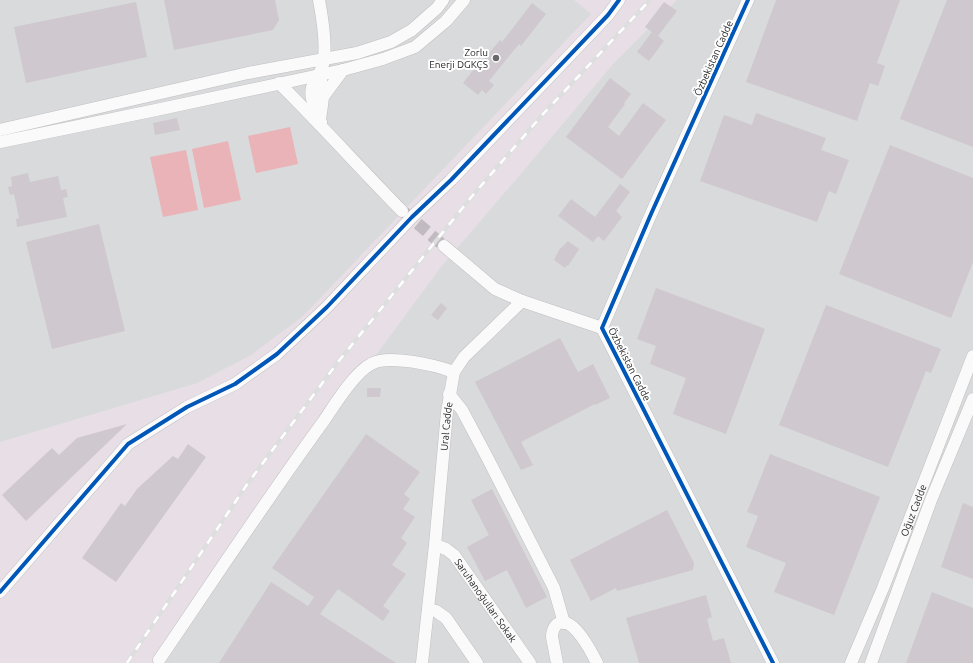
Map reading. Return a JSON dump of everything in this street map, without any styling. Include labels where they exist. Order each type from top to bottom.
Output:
[{"type":"street","points":[[319,0],[322,18],[324,59],[319,75],[314,81],[312,87],[312,96],[314,106],[322,124]]},
{"type":"street","points":[[0,130],[248,74],[356,52],[391,42],[412,30],[444,0]]},
{"type":"street","points":[[0,142],[164,109],[343,70],[384,59],[415,48],[446,21],[464,0]]},
{"type":"street","points":[[0,592],[128,444],[187,407],[235,384],[277,354],[327,307],[608,15],[619,0]]},
{"type":"street","name":"Özbekistan Cadde","points":[[748,0],[651,214],[602,328],[773,663]]},
{"type":"street","points":[[323,97],[343,70]]},
{"type":"street","points":[[319,75],[323,97],[322,124]]},
{"type":"street","points":[[279,83],[322,124],[352,160],[402,211]]},
{"type":"street","points":[[444,246],[495,289],[522,302],[602,328]]},
{"type":"street","name":"Ural Cadde","points":[[422,663],[449,394],[454,372],[464,357],[522,302]]},
{"type":"street","name":"Oğuz Cadde","points":[[851,663],[885,581],[973,356]]},
{"type":"street","points":[[159,660],[312,438],[349,387],[362,372],[371,364],[388,360],[439,367],[454,372]]},
{"type":"street","points":[[449,394],[462,410],[554,588],[564,623]]},
{"type":"street","name":"Oğuz Cadde","points":[[871,663],[932,500],[973,399]]},
{"type":"street","name":"Saruhanoğulları Sokak","points":[[435,545],[446,549],[454,555],[530,663]]},
{"type":"street","points":[[428,609],[436,611],[446,618],[477,663]]},
{"type":"street","points":[[557,663],[552,633],[556,626],[560,623],[572,626],[589,648],[597,663]]},
{"type":"shaded area","points":[[0,0],[574,0],[591,14],[303,316],[251,355],[197,383],[0,442]]},
{"type":"shaded area","points":[[677,0],[973,0],[973,663],[163,663],[315,438],[441,267],[614,63]]},
{"type":"shaded area","points":[[290,127],[298,164],[256,173],[248,136]]},
{"type":"shaded area","points":[[228,141],[241,200],[204,208],[192,149]]},
{"type":"shaded area","points":[[186,150],[198,210],[163,217],[150,157]]},
{"type":"building","points":[[164,0],[275,0],[279,20],[273,30],[174,50]]},
{"type":"building","points":[[776,0],[900,0],[877,63],[885,66],[878,86],[870,83],[857,121],[746,82]]},
{"type":"building","points":[[947,0],[973,0],[973,147],[900,119]]},
{"type":"building","points":[[136,2],[147,57],[26,83],[14,27]]},
{"type":"building","points":[[664,2],[677,11],[658,36],[664,41],[649,61],[637,52],[652,32],[645,27]]},
{"type":"building","points":[[532,3],[546,14],[521,46],[519,44],[489,81],[494,85],[486,94],[482,90],[478,95],[463,83],[500,40],[502,42]]},
{"type":"building","points":[[610,78],[631,94],[608,127],[619,136],[643,103],[666,120],[622,179],[566,137]]},
{"type":"building","points":[[756,113],[826,138],[821,150],[849,160],[836,194],[829,191],[817,222],[700,181],[724,115],[752,125]]},
{"type":"building","points":[[177,118],[180,130],[155,135],[153,123]]},
{"type":"building","points":[[890,145],[973,178],[973,262],[951,318],[839,274]]},
{"type":"building","points":[[28,173],[30,182],[58,176],[61,190],[66,189],[68,197],[63,198],[67,217],[17,227],[16,219],[19,218],[14,194],[10,195],[8,187],[12,186],[11,177]]},
{"type":"building","points":[[620,184],[630,192],[616,211],[622,217],[604,241],[598,236],[593,242],[558,216],[571,199],[595,217]]},
{"type":"building","points":[[99,224],[125,331],[52,349],[26,242]]},
{"type":"building","points":[[568,241],[579,249],[568,266],[567,265],[565,268],[554,260],[559,250]]},
{"type":"building","points":[[656,288],[765,329],[726,434],[673,414],[686,378],[650,364],[656,346],[637,339]]},
{"type":"building","points":[[441,303],[447,308],[438,320],[431,315]]},
{"type":"building","points":[[826,305],[941,349],[931,373],[926,371],[888,467],[779,425]]},
{"type":"building","points":[[560,338],[578,372],[593,364],[610,398],[595,404],[521,442],[533,465],[521,470],[475,382]]},
{"type":"building","points":[[367,388],[381,388],[380,397],[367,397]]},
{"type":"building","points":[[127,424],[26,521],[2,495],[52,448],[59,455],[77,438]]},
{"type":"building","points":[[366,434],[420,472],[404,494],[410,499],[403,509],[415,517],[401,538],[407,543],[392,565],[406,574],[383,606],[390,611],[383,621],[338,589],[320,614],[396,663],[219,663],[271,582],[308,606],[314,597],[272,568]]},
{"type":"building","points":[[188,444],[206,457],[116,582],[82,558],[121,503],[125,506],[137,489],[173,456],[178,459]]},
{"type":"building","points":[[770,454],[880,497],[834,615],[774,592],[786,563],[746,547],[758,516],[747,512]]},
{"type":"building","points":[[492,489],[547,597],[526,608],[507,570],[485,581],[467,547],[489,535],[471,500]]},
{"type":"building","points":[[963,503],[973,507],[973,579],[941,567]]},
{"type":"building","points":[[667,510],[694,563],[693,570],[617,591],[616,588],[591,601],[570,560]]},
{"type":"building","points":[[932,592],[973,608],[973,663],[906,663]]},
{"type":"building","points":[[706,595],[712,617],[707,619],[713,641],[724,638],[731,663],[639,663],[626,618]]},
{"type":"tunnel","points":[[404,212],[444,246]]},
{"type":"railway","points":[[127,663],[248,483],[338,362],[473,195],[544,113],[650,0]]},
{"type":"cycle path","points":[[0,592],[128,444],[187,407],[235,384],[277,354],[327,307],[412,217],[451,180],[608,15],[619,0]]},
{"type":"cycle path","points":[[748,0],[651,214],[602,328],[773,663]]},
{"type":"place","name":"Zorlu Enerji DGKÇS","points":[[496,58]]}]
